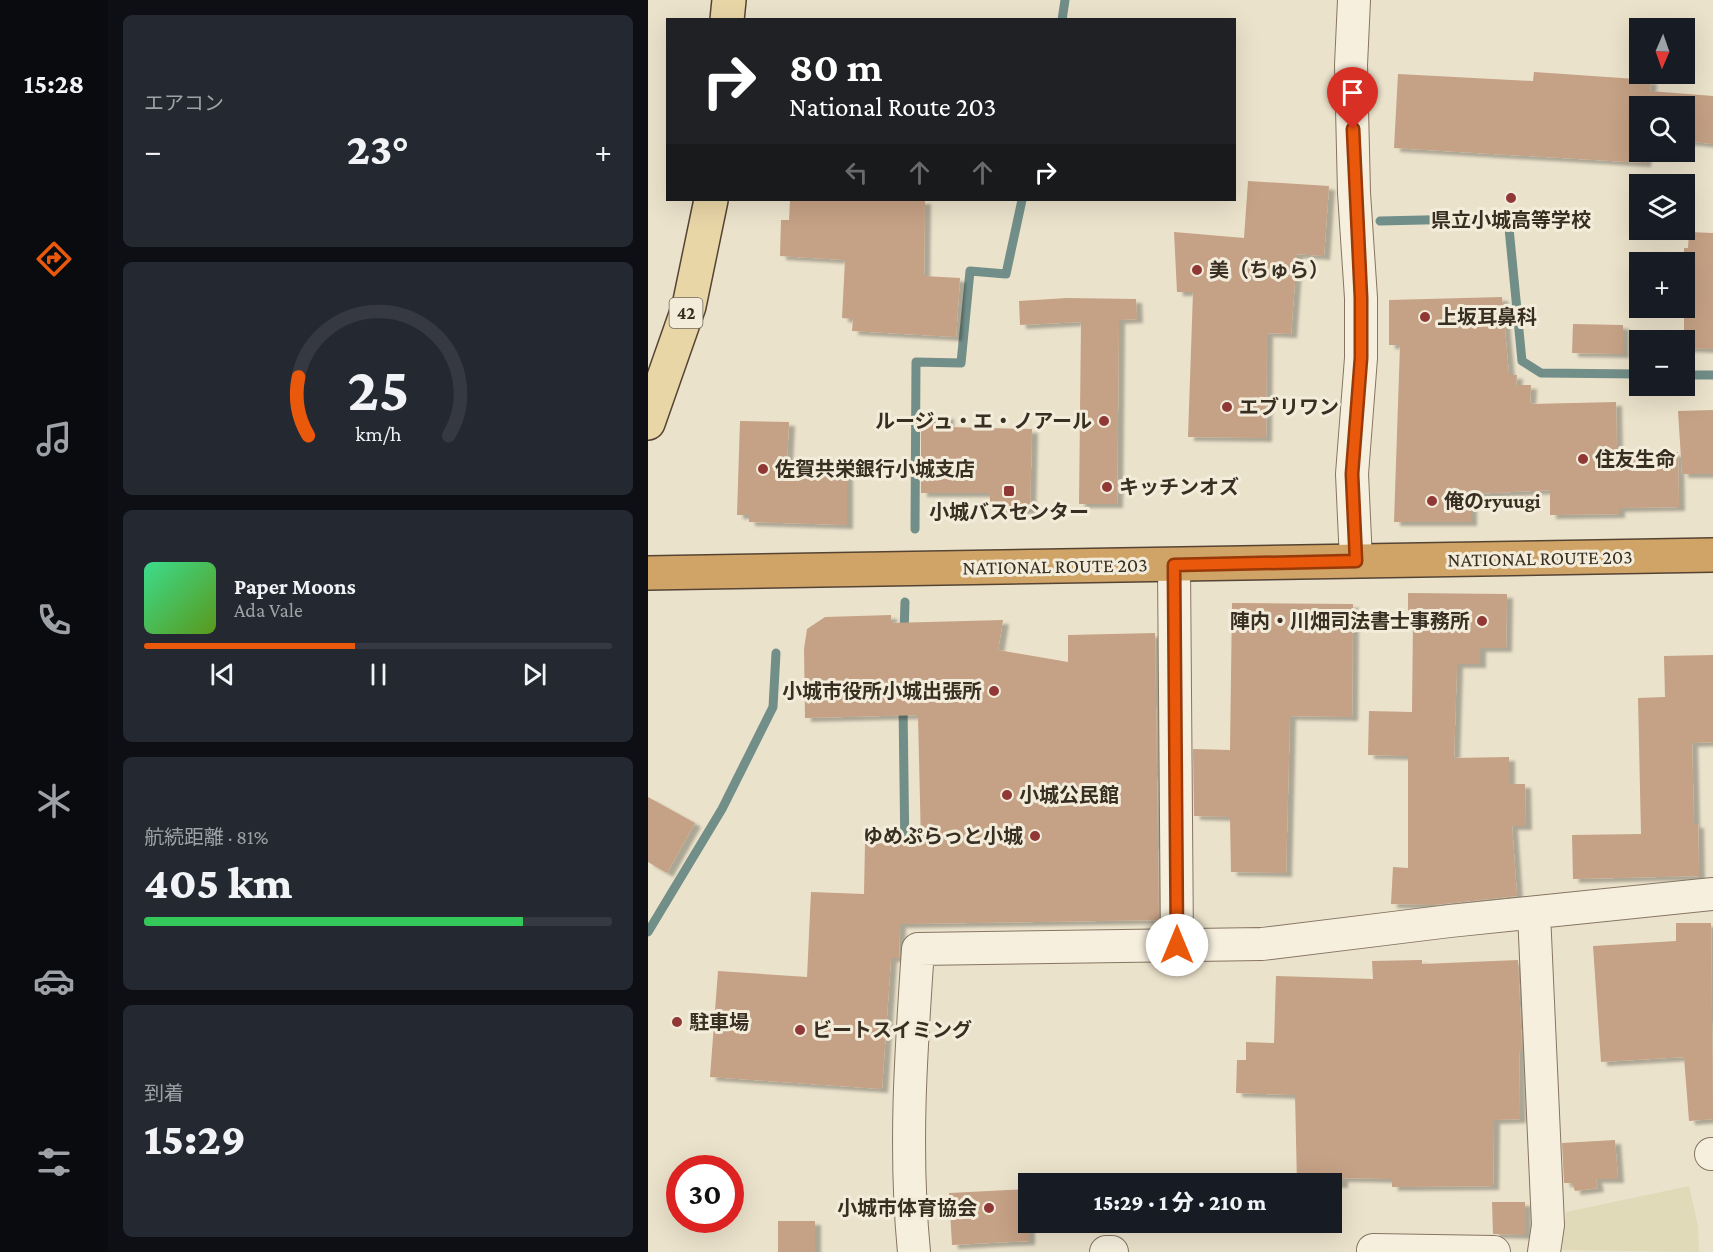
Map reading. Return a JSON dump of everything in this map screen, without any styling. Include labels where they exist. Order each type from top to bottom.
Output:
[{"type":"highway","name":"NATIONAL ROUTE 203","points":[[648,573],[1713,555]]},
{"type":"main road","points":[[727,18],[729,0]]},
{"type":"main road","name":"42","points":[[648,423],[689,306],[711,201]]},
{"type":"street","points":[[1354,0],[1351,65],[1361,298],[1361,358],[1352,474],[1356,561]]},
{"type":"street","points":[[1174,565],[1177,945]]},
{"type":"street","points":[[914,1252],[908,1187],[908,1096],[918,949],[1262,944],[1534,912],[1713,894]]},
{"type":"street","points":[[1534,912],[1548,1225],[1544,1252]]},
{"type":"street","points":[[1374,1252],[1373,1250],[1494,1252]]},
{"type":"street","points":[[1106,1252],[1112,1252]]},
{"type":"shaded area","points":[[1689,1186],[1698,1226],[1699,1252],[1562,1250],[1566,1212]]},
{"type":"building","points":[[1534,72],[1629,78],[1629,84],[1651,84],[1650,91],[1713,96],[1713,144],[1695,142],[1695,96],[1629,96],[1629,162],[1645,163],[1394,148],[1398,74],[1533,81]]},
{"type":"building","points":[[1248,181],[1329,186],[1324,256],[1297,254],[1291,334],[1267,333],[1266,438],[1188,437],[1193,292],[1177,292],[1174,232],[1244,238]]},
{"type":"building","points":[[790,201],[925,201],[924,276],[960,278],[956,337],[852,331],[853,319],[842,318],[845,260],[780,256],[781,220],[789,220]]},
{"type":"building","points":[[1695,232],[1713,233],[1713,349],[1695,348],[1695,330],[1684,330],[1684,318],[1695,318],[1695,252],[1684,252],[1684,248],[1688,248],[1688,240],[1695,240]]},
{"type":"building","points":[[1502,297],[1509,375],[1517,375],[1516,385],[1531,385],[1530,404],[1616,402],[1617,453],[1678,452],[1679,507],[1619,508],[1619,514],[1550,515],[1550,490],[1471,494],[1471,522],[1394,522],[1400,345],[1389,345],[1389,300]]},
{"type":"building","points":[[1067,298],[1136,299],[1137,319],[1119,320],[1117,504],[1079,504],[1081,322],[1020,325],[1019,301]]},
{"type":"building","points":[[1573,324],[1623,325],[1623,354],[1572,353]]},
{"type":"building","points":[[1713,410],[1713,474],[1682,474],[1678,411]]},
{"type":"building","points":[[921,415],[948,415],[948,427],[1032,429],[1030,510],[990,510],[990,493],[921,493]]},
{"type":"building","points":[[740,421],[789,422],[787,460],[847,461],[847,525],[749,522],[749,515],[737,515]]},
{"type":"building","points":[[1408,593],[1507,594],[1506,648],[1480,648],[1480,664],[1457,664],[1454,758],[1509,757],[1509,784],[1525,784],[1526,826],[1512,826],[1517,896],[1433,905],[1391,904],[1393,867],[1408,868],[1408,756],[1368,755],[1369,711],[1412,712],[1413,618],[1408,618]]},
{"type":"building","points":[[1232,603],[1353,604],[1352,717],[1290,716],[1286,873],[1231,872],[1230,817],[1194,816],[1193,749],[1230,750]]},
{"type":"building","points":[[891,615],[891,623],[1003,620],[998,650],[1068,662],[1068,635],[1155,633],[1159,920],[900,924],[899,958],[891,958],[882,1089],[710,1077],[718,971],[807,977],[811,892],[864,894],[865,843],[921,844],[918,715],[805,718],[804,649],[807,629],[825,617]]},
{"type":"building","points":[[1713,655],[1713,742],[1692,743],[1694,824],[1698,824],[1699,876],[1573,879],[1572,835],[1641,834],[1638,698],[1665,697],[1664,656]]},
{"type":"building","points":[[648,797],[695,823],[667,873],[648,862]]},
{"type":"building","points":[[1676,923],[1711,923],[1713,1119],[1689,1121],[1684,1057],[1601,1062],[1593,946],[1676,941]]},
{"type":"building","points":[[1422,960],[1422,964],[1518,960],[1522,1051],[1519,1051],[1520,1119],[1494,1120],[1493,1186],[1392,1187],[1392,1179],[1342,1178],[1342,1173],[1297,1173],[1295,1095],[1236,1093],[1237,1060],[1246,1060],[1246,1042],[1274,1043],[1276,976],[1373,979],[1372,961]]},
{"type":"building","points":[[1615,1140],[1618,1179],[1596,1179],[1598,1188],[1575,1191],[1572,1183],[1564,1183],[1562,1143]]},
{"type":"building","name":"小城市体育協会","points":[[1018,1190],[1018,1233],[1029,1233],[1029,1241],[952,1245],[949,1193]]},
{"type":"building","points":[[1492,1202],[1525,1202],[1525,1235],[1493,1234]]},
{"type":"building","points":[[778,1221],[815,1221],[815,1252],[778,1252]]},
{"type":"waterway","points":[[1062,18],[1065,0]]},
{"type":"waterway","points":[[915,529],[916,362],[961,363],[970,271],[1006,274],[1022,201]]},
{"type":"waterway","points":[[1380,221],[1508,218],[1522,361],[1541,373],[1629,374]]},
{"type":"waterway","points":[[1695,375],[1713,375]]},
{"type":"waterway","points":[[904,634],[905,602]]},
{"type":"waterway","points":[[648,932],[722,809],[773,707],[776,653]]},
{"type":"waterway","points":[[903,705],[905,856]]},
{"type":"place","name":"県立小城高等学校","points":[[1511,198]]},
{"type":"place","name":"美（ちゅら）","points":[[1197,270]]},
{"type":"place","name":"上坂耳鼻科","points":[[1425,317]]},
{"type":"place","name":"エブリワン","points":[[1227,407]]},
{"type":"place","name":"ルージュ・エ・ノアール","points":[[1104,421]]},
{"type":"place","name":"住友生命","points":[[1583,459]]},
{"type":"place","name":"佐賀共栄銀行小城支店","points":[[763,469]]},
{"type":"place","name":"キッチンオズ","points":[[1107,487]]},
{"type":"place","name":"小城バスセンター","points":[[1009,491]]},
{"type":"place","name":"俺のryuugi","points":[[1432,501]]},
{"type":"place","name":"陣内・川畑司法書士事務所","points":[[1482,621]]},
{"type":"place","name":"小城市役所小城出張所","points":[[994,691]]},
{"type":"place","name":"小城公民館","points":[[1007,795]]},
{"type":"place","name":"ゆめぷらっと小城","points":[[1035,836]]},
{"type":"place","name":"駐車場","points":[[677,1022]]},
{"type":"place","name":"ビートスイミング","points":[[800,1030]]},
{"type":"place","name":"小城市体育協会","points":[[989,1208]]},
{"type":"route","points":[[1177,945],[1174,565],[1356,561],[1352,474],[1361,358],[1361,298],[1354,193],[1353,129]]}]
